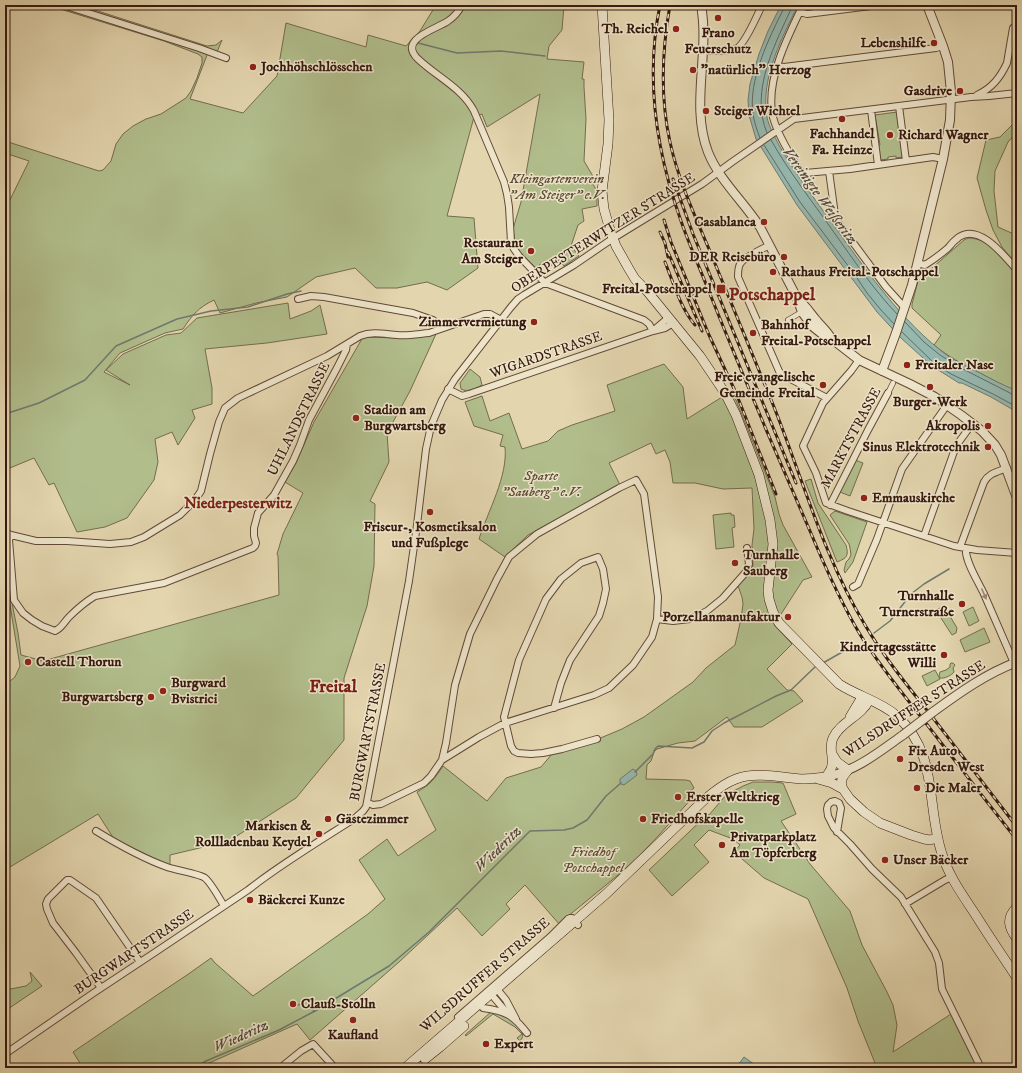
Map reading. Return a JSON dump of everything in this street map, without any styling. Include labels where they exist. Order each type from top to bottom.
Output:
[{"type":"main road","points":[[602,5],[609,120],[608,144],[602,191],[604,209],[612,239],[623,260],[636,279],[700,356],[725,393],[736,415],[759,475],[766,500],[772,536],[772,553],[768,590],[769,599],[775,616],[779,623],[832,679],[846,689],[886,708],[905,725],[919,746],[923,755],[927,769],[937,834],[942,854],[952,877],[1017,978]]},
{"type":"main road","name":"WILSDRUFFER STRASSE","points":[[417,1063],[577,923],[704,800],[718,789],[741,777],[771,775],[802,779],[826,776],[832,764],[832,740],[835,734],[866,707],[865,699]]},
{"type":"main road","points":[[831,752],[837,762],[848,770],[841,780],[843,789]]},
{"type":"main road","name":"WILSDRUFFER STRASSE","points":[[815,778],[832,783],[843,789],[850,799],[864,812],[880,823],[924,839],[930,840],[937,834]]},
{"type":"main road","points":[[1017,907],[1011,915],[1009,926],[1017,939]]},
{"type":"main road","name":"WILSDRUFFER STRASSE","points":[[405,1068],[417,1063],[440,1048],[483,1008],[496,993]]},
{"type":"street","points":[[63,5],[200,48],[226,58]]},
{"type":"street","points":[[462,5],[450,20],[418,38],[414,43],[412,51],[422,63],[454,87],[469,102],[478,119],[504,182],[508,200],[511,242],[514,250],[545,283],[644,320],[649,324],[653,331]]},
{"type":"street","points":[[701,5],[704,23],[704,50],[700,113],[702,129],[709,153],[719,172],[754,218],[767,246],[797,298],[802,312],[812,326],[859,360],[931,395],[947,405],[987,436],[1001,455],[1004,469],[1017,498]]},
{"type":"street","points":[[704,50],[731,50],[738,47],[748,33],[762,5]]},
{"type":"street","points":[[803,5],[777,66],[771,96],[776,132],[801,172],[810,173],[829,171],[933,157],[943,159]]},
{"type":"street","points":[[800,12],[807,14],[880,5]]},
{"type":"street","points":[[882,371],[904,311],[947,142],[952,99],[948,62],[926,5]]},
{"type":"street","points":[[974,96],[992,86],[1005,67],[1013,28]]},
{"type":"street","points":[[777,66],[781,68],[943,46]]},
{"type":"street","points":[[974,96],[1017,93]]},
{"type":"street","name":"OBERPESTERWITZER STRASSE","points":[[501,320],[518,299],[612,239],[689,193],[794,119],[974,96]]},
{"type":"street","points":[[900,106],[906,161]]},
{"type":"street","points":[[871,110],[878,165]]},
{"type":"street","points":[[829,171],[837,221],[904,311]]},
{"type":"street","points":[[917,263],[925,265],[960,237],[970,234],[988,241],[996,247],[1017,270]]},
{"type":"street","points":[[767,246],[742,261],[739,266],[738,277],[781,374],[828,398]]},
{"type":"street","points":[[298,299],[311,296],[324,297],[413,313],[432,320],[439,325],[440,328]]},
{"type":"street","points":[[788,320],[800,313]]},
{"type":"street","points":[[5,532],[32,540],[113,544],[131,542],[144,538],[180,515],[201,492],[210,454],[225,408],[238,398],[327,356],[360,336],[368,333],[378,332],[396,335],[415,335],[429,332],[484,314],[490,314],[501,320]]},
{"type":"street","name":"BURGWARTSTRASSE","points":[[5,1054],[224,906],[271,872],[354,819],[363,811],[368,803],[371,778],[409,581],[426,449],[431,426],[448,389],[501,320]]},
{"type":"street","name":"WIGARDSTRASSE","points":[[448,389],[462,396],[469,394],[665,328],[670,320]]},
{"type":"street","name":"UHLANDSTRASSE","points":[[11,535],[9,540],[14,600],[23,613],[32,620],[55,631],[59,629],[68,617],[95,596],[164,583],[253,548],[256,543],[254,526],[258,513],[274,495],[293,461],[309,420],[346,350],[347,344]]},
{"type":"street","points":[[859,360],[852,371],[823,403],[803,446],[816,473],[827,504],[963,548],[1017,554]]},
{"type":"street","name":"MARKTSTRASSE","points":[[830,505],[893,383]]},
{"type":"street","points":[[853,587],[858,584],[872,552],[902,469],[947,405]]},
{"type":"street","points":[[924,536],[956,446],[972,424]]},
{"type":"street","points":[[1004,469],[987,477],[982,487],[963,548],[1015,663]]},
{"type":"street","points":[[368,803],[373,805],[381,804],[424,783],[442,760],[455,685],[470,634],[509,557],[537,534],[636,480],[644,494],[658,597],[657,619],[652,637],[633,665],[609,688],[594,695],[505,723],[442,760]]},
{"type":"street","points":[[657,619],[673,621],[690,619],[707,611],[723,598],[746,572],[749,564],[747,548]]},
{"type":"street","points":[[554,708],[561,683],[570,660],[599,616],[603,603],[606,589],[603,569],[598,557],[581,563],[561,579],[546,599],[519,660],[504,717],[511,746],[514,751],[522,754],[536,754],[556,751],[597,739]]},
{"type":"street","name":"WILSDRUFFER STRASSE","points":[[826,776],[848,770],[869,759],[945,703],[980,680],[1015,663]]},
{"type":"street","points":[[96,831],[112,841],[161,865],[204,877],[224,906]]},
{"type":"street","points":[[837,832],[872,869],[899,894],[938,958],[942,988],[981,1068]]},
{"type":"street","points":[[905,904],[952,877]]},
{"type":"street","points":[[101,988],[53,923],[47,909],[46,904],[48,899],[67,880],[70,880],[96,898],[140,962]]},
{"type":"street","name":"WILSDRUFFER STRASSE","points":[[417,1063],[416,1054],[418,1051],[550,937],[568,919],[572,918],[577,923]]},
{"type":"street","points":[[496,993],[509,1015]]},
{"type":"street","points":[[496,993],[506,1000],[517,1020],[527,1033]]},
{"type":"street","points":[[483,1008],[500,1011],[517,1020]]},
{"type":"street","points":[[280,1068],[301,1051],[313,1044],[334,1068]]},
{"type":"green space","name":"Kleingartenverein \"Am Steiger\" e.V.","points":[[43,5],[79,5],[207,46],[216,45],[222,40],[217,52],[209,50],[190,99],[243,113],[277,76],[286,23],[366,47],[368,35],[406,46],[420,31],[436,5],[564,5],[562,30],[549,46],[547,59],[584,62],[582,79],[584,79],[586,119],[584,161],[594,178],[591,180],[597,192],[597,206],[582,209],[584,221],[578,225],[571,246],[579,256],[564,266],[556,258],[551,266],[540,264],[539,267],[541,269],[539,271],[518,250],[515,244],[513,229],[521,202],[540,94],[487,127],[482,114],[474,117],[447,216],[474,218],[478,268],[447,290],[427,282],[397,288],[376,288],[355,268],[316,277],[287,297],[256,303],[220,313],[214,300],[196,312],[183,329],[165,333],[120,353],[104,372],[130,385],[106,370],[123,354],[166,335],[181,333],[197,318],[288,303],[290,319],[311,311],[320,305],[327,334],[267,343],[205,349],[212,388],[212,404],[192,410],[195,418],[178,445],[172,432],[155,439],[158,462],[154,480],[127,518],[105,527],[77,532],[54,483],[49,485],[34,458],[5,470],[5,210],[29,161],[5,153],[5,141],[99,171],[103,170],[111,161],[116,144],[123,134],[133,126],[146,119],[161,114],[186,98],[197,78],[202,63],[202,57],[198,54],[164,41]]},
{"type":"green space","points":[[897,112],[903,157],[888,157],[888,159],[880,160],[878,146],[880,145],[875,115]]},
{"type":"green space","points":[[1017,120],[1017,132],[1008,142],[995,171],[994,191],[998,227],[1016,235],[1013,248],[1017,253],[1017,265],[1002,247],[993,230],[977,178],[986,140],[1000,137]]},
{"type":"green space","points":[[968,238],[976,239],[990,246],[1002,257],[1017,275],[1017,395],[955,360],[934,345],[941,335],[912,308],[918,281],[924,274]]},
{"type":"green space","points":[[436,334],[410,391],[387,433],[389,462],[370,501],[375,504],[374,566],[367,606],[344,678],[344,740],[296,798],[229,841],[170,855],[170,866],[114,839],[98,814],[5,870],[5,685],[15,677],[20,666],[10,605],[5,538],[13,608],[21,655],[43,661],[279,595],[277,554],[283,534],[303,493],[285,482],[296,463],[314,422],[363,337],[399,338]]},
{"type":"green space","points":[[664,364],[683,387],[687,419],[730,392],[736,400],[775,497],[783,525],[812,577],[803,580],[774,625],[792,644],[767,669],[787,690],[794,691],[803,701],[762,727],[734,727],[727,717],[695,741],[678,743],[657,749],[654,752],[651,761],[647,765],[646,779],[690,781],[694,788],[689,792],[693,797],[641,854],[623,871],[567,917],[560,925],[525,885],[506,904],[510,909],[482,936],[457,908],[399,962],[310,1040],[297,1024],[198,1068],[83,1068],[73,1052],[211,958],[253,996],[368,914],[385,899],[359,860],[387,839],[398,856],[436,830],[417,792],[432,781],[443,766],[487,801],[506,778],[541,767],[552,754],[591,742],[622,729],[644,717],[693,682],[706,668],[735,645],[743,604],[737,583],[753,566],[752,545],[754,529],[752,488],[723,489],[695,483],[673,483],[670,462],[665,450],[656,454],[651,443],[609,463],[620,485],[528,535],[505,557],[479,539],[500,481],[505,458],[505,447],[500,446],[503,435],[474,426],[465,402],[482,396],[490,421],[509,413],[522,449],[548,441],[558,431],[572,425],[615,411],[607,385]]},
{"type":"green space","points":[[470,369],[480,377],[482,385],[472,390],[461,389],[460,383]]},
{"type":"green space","points":[[855,460],[863,463],[850,496],[840,492]]},
{"type":"green space","points":[[811,479],[818,503],[846,545],[846,556],[837,562],[805,481]]},
{"type":"green space","points":[[835,511],[867,522],[853,562],[845,573],[844,570],[846,562],[851,555],[850,548],[849,544],[830,515]]},
{"type":"green space","points":[[731,513],[731,515],[734,515],[735,527],[732,528],[734,547],[716,549],[713,515]]},
{"type":"green space","points":[[944,606],[957,628],[956,633],[952,635],[937,612],[938,609]]},
{"type":"green space","points":[[973,607],[979,621],[969,626],[963,612]]},
{"type":"green space","points":[[984,628],[990,642],[965,652],[960,640]]},
{"type":"green space","points":[[951,663],[955,665],[953,668],[954,672],[944,678],[940,678],[940,672],[950,667]]},
{"type":"green space","points":[[935,670],[940,679],[927,686],[922,676]]},
{"type":"green space","points":[[753,782],[783,783],[796,814],[781,821],[810,864],[850,911],[862,945],[893,1005],[897,1025],[893,1052],[951,1014],[977,1063],[971,1068],[894,1068],[891,1066],[891,1068],[877,1068],[858,1021],[847,988],[808,899],[764,878],[734,852],[740,845],[733,839],[709,830],[694,845],[709,862],[672,896],[649,870],[708,814],[709,815],[726,795]]},
{"type":"green space","points":[[30,972],[42,986],[5,1011],[5,990],[26,986],[32,981]]},
{"type":"green space","points":[[492,1011],[502,1015],[519,1027],[523,1036],[520,1041],[517,1038],[522,1034],[515,1027],[493,1014],[466,1036],[465,1035]]},
{"type":"water","points":[[781,5],[798,5],[780,43],[767,83],[767,116],[771,129],[780,147],[824,212],[892,303],[923,335],[945,354],[954,360],[1015,390],[1017,395],[1017,412],[991,397],[962,383],[959,383],[932,366],[901,338],[877,312],[797,205],[756,139],[749,115],[748,100],[750,84],[768,31]]},
{"type":"water","points":[[633,769],[636,771],[637,775],[624,785],[621,784],[620,779]]},
{"type":"water","points":[[744,1057],[758,1067],[736,1068]]},
{"type":"waterway","points":[[418,43],[457,53],[501,51],[545,56]]},
{"type":"waterway","points":[[5,414],[39,403],[85,380],[116,346],[177,319],[211,311],[248,307],[301,291]]},
{"type":"waterway","name":"Wiederitz","points":[[874,633],[890,621],[911,594],[924,584],[949,569]]},
{"type":"waterway","name":"Wiederitz","points":[[823,663],[844,651]]},
{"type":"waterway","name":"Wiederitz","points":[[635,772],[653,754],[658,746],[692,748],[704,742],[712,731],[724,723],[776,696],[791,690],[815,667]]},
{"type":"waterway","name":"Wiederitz","points":[[194,1068],[206,1061],[279,1030],[315,1011],[389,966],[429,932],[530,831],[564,830],[573,828],[587,820],[606,796],[621,783]]},
{"type":"waterway","points":[[293,1004],[301,1004]]},
{"type":"waterway","points":[[306,1008],[314,1010]]},
{"type":"railway","points":[[660,5],[653,60],[653,87],[659,141],[665,168],[672,195],[688,240],[771,441],[827,571],[861,636],[892,680],[1017,840]]},
{"type":"railway","points":[[670,5],[665,39],[663,91],[667,125],[673,156],[692,210],[783,430],[825,544],[850,599],[880,648],[904,682],[1017,827]]},
{"type":"railway","points":[[673,179],[693,234],[796,483]]},
{"type":"railway","points":[[664,220],[671,242],[709,335],[736,393],[776,494]]},
{"type":"railway","points":[[660,232],[665,243],[668,257]]},
{"type":"railway","points":[[668,252],[702,331]]},
{"type":"railway","points":[[665,262],[681,303],[695,325]]},
{"type":"place","name":"Frano Feuerschutz","points":[[718,18]]},
{"type":"place","name":"Th. Reichel","points":[[676,29]]},
{"type":"place","name":"Lebenshilfe","points":[[934,43]]},
{"type":"place","name":"Jochhöhschlösschen","points":[[253,67]]},
{"type":"place","name":"\"natürlich\" Herzog","points":[[693,70]]},
{"type":"place","name":"Gasdrive","points":[[960,91]]},
{"type":"place","name":"Steiger Wichtel","points":[[706,111]]},
{"type":"place","name":"Fachhandel Fa. Heinze","points":[[842,119]]},
{"type":"place","name":"Richard Wagner","points":[[890,135]]},
{"type":"place","name":"Casablanca","points":[[764,222]]},
{"type":"place","name":"Restaurant Am Steiger","points":[[531,251]]},
{"type":"place","name":"DER Reisebüro","points":[[784,257]]},
{"type":"place","name":"Rathaus Freital-Potschappel","points":[[773,272]]},
{"type":"place","name":"Freital-Potschappel","points":[[721,289]]},
{"type":"place","name":"Zimmervermietung","points":[[534,322]]},
{"type":"place","name":"Bahnhof Freital-Potschappel","points":[[753,333]]},
{"type":"place","name":"Freitaler Nase","points":[[907,365]]},
{"type":"place","name":"Freie evangelische Gemeinde Freital","points":[[823,385]]},
{"type":"place","name":"Burger-Werk","points":[[930,387]]},
{"type":"place","name":"Stadion am Burgwartsberg","points":[[356,418]]},
{"type":"place","name":"Akropolis","points":[[988,426]]},
{"type":"place","name":"Sinus Elektrotechnik","points":[[988,447]]},
{"type":"place","name":"Emmauskirche","points":[[864,498]]},
{"type":"place","name":"Friseur-, Kosmetiksalon und Fußplege","points":[[430,512]]},
{"type":"place","name":"Turnhalle Sauberg","points":[[735,563]]},
{"type":"place","name":"Turnhalle Turnerstraße","points":[[962,604]]},
{"type":"place","name":"Porzellanmanufaktur","points":[[788,617]]},
{"type":"place","name":"Kindertagesstätte Willi","points":[[944,655]]},
{"type":"place","name":"Castell Thorun","points":[[28,662]]},
{"type":"place","name":"Burgward Bvistrici","points":[[163,691]]},
{"type":"place","name":"Burgwartsberg","points":[[151,697]]},
{"type":"place","name":"Fix Auto Dresden West","points":[[900,759]]},
{"type":"place","name":"Die Maler","points":[[917,788]]},
{"type":"place","name":"Erster Weltkrieg","points":[[678,797]]},
{"type":"place","name":"Gästezimmer","points":[[328,819]]},
{"type":"place","name":"Friedhofskapelle","points":[[643,819]]},
{"type":"place","name":"Markisen & Rollladenbau Keydel","points":[[319,834]]},
{"type":"place","name":"Privatparkplatz Am Töpferberg","points":[[722,845]]},
{"type":"place","name":"Unser Bäcker","points":[[885,860]]},
{"type":"place","name":"Bäckerei Kunze","points":[[250,900]]},
{"type":"place","name":"Clauß-Stolln","points":[[293,1004]]},
{"type":"place","name":"Kaufland","points":[[353,1020]]},
{"type":"place","name":"Expert","points":[[486,1044]]},
{"type":"district","name":"Potschappel","points":[[772,295]]},
{"type":"district","name":"Niederpesterwitz","points":[[238,503]]},
{"type":"district","name":"Freital","points":[[333,687]]},
{"type":"water label","name":"Vereinigte Weißeritz","points":[[820,196]]},
{"type":"park label","name":"Sparte \"Sauberg\" e.V.","points":[[541,484]]},
{"type":"park label","name":"Friedhof Potschappel","points":[[593,860]]}]
